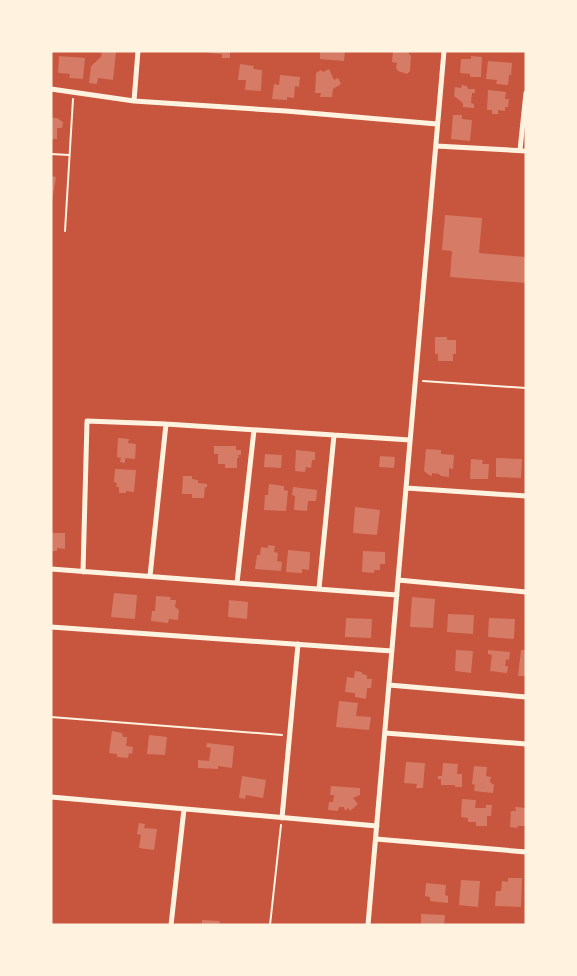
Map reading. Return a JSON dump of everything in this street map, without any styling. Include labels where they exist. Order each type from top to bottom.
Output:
[{"type":"street","points":[[134,101],[138,51]]},
{"type":"street","points":[[368,925],[444,51]]},
{"type":"street","points":[[51,89],[134,101],[286,111],[437,124]]},
{"type":"street","points":[[436,146],[523,150],[526,93]]},
{"type":"street","points":[[83,572],[86,421],[166,424],[410,440]]},
{"type":"street","points":[[150,576],[166,424]]},
{"type":"street","points":[[237,583],[254,430]]},
{"type":"street","points":[[319,589],[334,435]]},
{"type":"street","points":[[406,488],[526,496]]},
{"type":"street","points":[[51,569],[397,595]]},
{"type":"street","points":[[398,580],[526,592]]},
{"type":"street","points":[[51,627],[392,651]]},
{"type":"street","points":[[282,818],[298,644]]},
{"type":"street","points":[[389,685],[526,697]]},
{"type":"street","points":[[385,733],[526,744]]},
{"type":"street","points":[[51,797],[377,826]]},
{"type":"street","points":[[170,925],[184,809]]},
{"type":"street","points":[[376,839],[526,852]]},
{"type":"path","points":[[65,231],[74,92]]},
{"type":"path","points":[[51,154],[70,155]]},
{"type":"path","points":[[415,380],[526,388]]},
{"type":"path","points":[[51,717],[290,736]]},
{"type":"path","points":[[270,925],[282,818]]},
{"type":"building","points":[[102,51],[116,52],[113,80],[98,78],[97,84],[89,83],[91,66],[101,57]]},
{"type":"building","points":[[209,51],[230,51],[230,58],[222,58],[222,54],[209,53]]},
{"type":"building","points":[[320,51],[345,51],[344,61],[320,59]]},
{"type":"building","points":[[393,51],[409,51],[409,55],[411,55],[410,71],[407,74],[398,71],[396,68],[397,63],[392,62]]},
{"type":"building","points":[[59,56],[85,58],[83,79],[69,78],[70,74],[58,73]]},
{"type":"building","points":[[471,56],[482,57],[481,77],[470,77],[470,74],[460,73],[461,59],[471,59]]},
{"type":"building","points":[[488,61],[512,63],[508,85],[496,84],[497,80],[486,79]]},
{"type":"building","points":[[240,64],[254,66],[253,69],[262,70],[261,91],[245,90],[246,80],[238,80]]},
{"type":"building","points":[[329,69],[334,80],[338,78],[341,84],[333,89],[332,97],[320,97],[321,93],[315,93],[316,73]]},
{"type":"building","points":[[280,75],[300,77],[299,87],[295,86],[294,98],[287,97],[287,100],[272,99],[274,84],[279,85]]},
{"type":"building","points":[[462,85],[467,86],[468,89],[475,89],[475,93],[472,93],[471,103],[474,104],[474,108],[463,107],[463,103],[454,96],[455,87],[461,88]]},
{"type":"building","points":[[488,90],[506,92],[505,99],[509,99],[508,107],[505,107],[505,111],[498,110],[498,114],[492,114],[492,110],[487,110]]},
{"type":"building","points":[[453,115],[462,115],[462,119],[472,120],[470,141],[451,139]]},
{"type":"building","points":[[51,118],[57,118],[63,122],[62,128],[57,128],[57,139],[51,139]]},
{"type":"building","points":[[51,176],[56,177],[52,201],[51,201]]},
{"type":"building","points":[[445,215],[482,218],[479,253],[526,257],[526,283],[450,277],[452,251],[442,250]]},
{"type":"building","points":[[435,337],[447,337],[447,340],[456,340],[456,354],[453,354],[453,361],[438,361],[438,354],[435,354]]},
{"type":"building","points":[[118,438],[129,439],[128,443],[136,444],[135,459],[125,458],[125,463],[120,462],[121,458],[117,457]]},
{"type":"building","points":[[214,446],[236,446],[236,450],[241,450],[241,455],[238,455],[239,458],[237,458],[237,468],[225,468],[225,464],[218,464],[218,454],[214,454]]},
{"type":"building","points":[[426,449],[441,450],[441,454],[454,455],[453,469],[449,468],[449,477],[432,473],[432,476],[424,471]]},
{"type":"building","points":[[296,450],[315,452],[315,460],[312,460],[311,468],[306,467],[305,472],[295,471]]},
{"type":"building","points":[[265,454],[282,455],[281,468],[264,467]]},
{"type":"building","points":[[380,456],[395,457],[394,468],[379,467]]},
{"type":"building","points":[[496,458],[522,459],[521,478],[496,477]]},
{"type":"building","points":[[471,459],[483,460],[482,464],[489,464],[488,479],[470,479]]},
{"type":"building","points":[[115,469],[136,470],[134,492],[126,491],[126,493],[119,493],[119,487],[116,487],[117,483],[114,482]]},
{"type":"building","points":[[183,476],[192,476],[192,479],[198,480],[198,483],[207,484],[204,498],[192,498],[192,494],[182,494]]},
{"type":"building","points":[[269,484],[284,486],[284,490],[288,491],[286,511],[264,510],[265,495],[268,495]]},
{"type":"building","points":[[293,487],[317,490],[316,501],[308,501],[307,511],[294,510],[295,496],[292,495]]},
{"type":"building","points":[[355,507],[380,510],[377,535],[353,533]]},
{"type":"building","points":[[51,533],[65,533],[65,549],[57,548],[57,551],[51,551]]},
{"type":"building","points":[[268,545],[275,546],[274,552],[278,553],[277,561],[282,562],[281,571],[255,569],[257,555],[260,555],[261,547],[268,548]]},
{"type":"building","points":[[288,550],[310,552],[309,570],[302,569],[302,573],[286,572]]},
{"type":"building","points":[[363,551],[385,552],[385,564],[380,564],[380,570],[374,570],[374,573],[362,572]]},
{"type":"building","points":[[114,593],[137,595],[135,619],[111,617]]},
{"type":"building","points":[[156,596],[171,597],[170,600],[176,600],[175,607],[179,610],[178,620],[169,619],[168,623],[151,621],[152,611],[155,611]]},
{"type":"building","points":[[412,597],[435,599],[433,628],[410,627]]},
{"type":"building","points":[[229,600],[248,602],[247,619],[228,617]]},
{"type":"building","points":[[448,614],[474,615],[473,634],[447,632]]},
{"type":"building","points":[[346,618],[372,619],[371,638],[345,637]]},
{"type":"building","points":[[489,618],[515,619],[514,639],[488,637]]},
{"type":"building","points":[[456,650],[473,651],[471,673],[455,671]]},
{"type":"building","points":[[488,650],[510,652],[509,660],[506,659],[505,666],[508,666],[507,673],[490,671],[492,655],[488,654]]},
{"type":"building","points":[[521,650],[526,650],[526,676],[518,676]]},
{"type":"building","points":[[355,671],[367,675],[367,679],[372,679],[371,688],[367,688],[366,699],[355,697],[355,693],[345,692],[347,677],[354,678]]},
{"type":"building","points":[[339,701],[358,703],[356,716],[371,717],[369,730],[336,727]]},
{"type":"building","points":[[112,731],[122,733],[123,737],[127,737],[126,746],[133,747],[132,754],[129,753],[128,758],[117,757],[117,754],[109,753]]},
{"type":"building","points":[[149,735],[167,737],[165,755],[147,754]]},
{"type":"building","points":[[207,743],[234,746],[232,768],[218,766],[218,769],[198,768],[198,760],[209,761],[211,748],[206,747]]},
{"type":"building","points":[[406,762],[425,763],[423,788],[416,788],[417,784],[404,783]]},
{"type":"building","points":[[443,763],[458,764],[457,774],[462,774],[462,787],[441,785],[441,779],[438,779],[438,776],[442,776]]},
{"type":"building","points":[[474,766],[487,767],[486,776],[491,777],[490,782],[494,785],[493,793],[474,791],[475,785],[472,784]]},
{"type":"building","points":[[242,776],[266,780],[263,798],[246,795],[245,799],[239,798]]},
{"type":"building","points":[[331,786],[360,788],[360,795],[353,798],[358,804],[350,811],[348,808],[345,811],[344,807],[339,807],[338,811],[328,810],[329,802],[333,802],[334,795],[330,795]]},
{"type":"building","points":[[462,799],[476,800],[475,808],[486,808],[486,805],[492,805],[491,816],[487,816],[487,826],[476,826],[476,822],[468,822],[468,818],[461,817]]},
{"type":"building","points":[[515,807],[526,808],[526,826],[510,827],[511,811],[516,811]]},
{"type":"building","points":[[139,823],[145,824],[144,828],[157,829],[154,850],[139,848],[141,835],[137,834]]},
{"type":"building","points":[[508,878],[522,878],[521,907],[495,906],[496,891],[501,891],[502,881],[508,882]]},
{"type":"building","points":[[461,880],[480,881],[478,907],[459,905]]},
{"type":"building","points":[[426,883],[446,885],[445,895],[448,896],[448,903],[430,901],[430,897],[425,896]]},
{"type":"building","points":[[421,914],[445,915],[444,925],[421,925]]},
{"type":"building","points":[[202,920],[220,921],[219,925],[202,925]]}]
